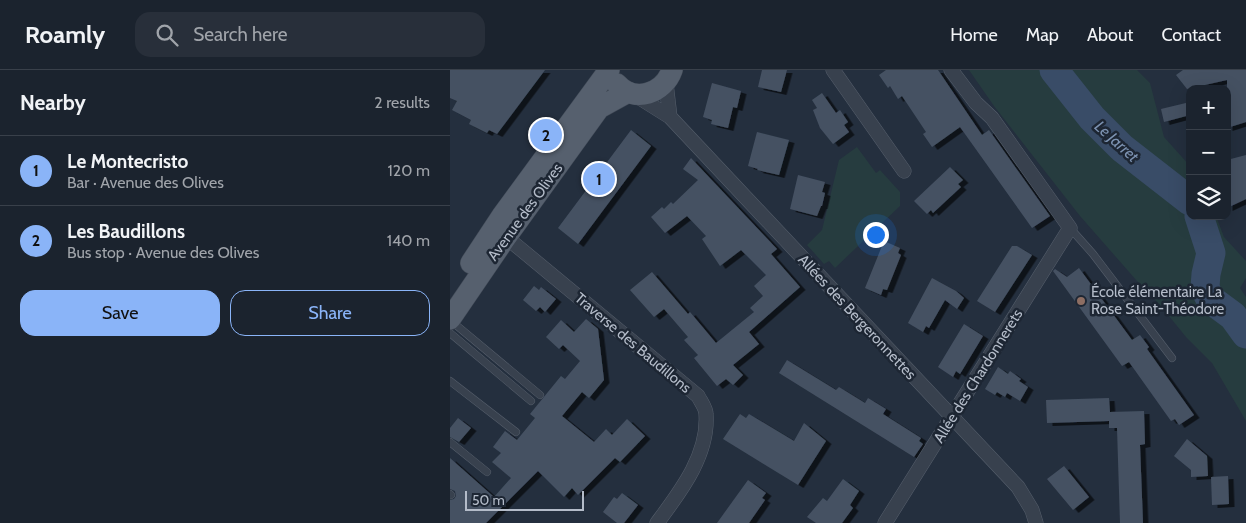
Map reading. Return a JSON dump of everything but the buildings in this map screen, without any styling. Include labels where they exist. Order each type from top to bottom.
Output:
[{"type":"main road","points":[[609,70],[619,86],[632,93]]},
{"type":"main road","name":"Avenue des Olives","points":[[450,295],[502,216],[609,70]]},
{"type":"main road","name":"Avenue des Olives","points":[[450,320],[506,237],[599,108],[632,93],[647,94],[657,90],[671,74]]},
{"type":"street","points":[[833,70],[904,171]]},
{"type":"street","points":[[951,70],[976,103],[992,118],[1070,228]]},
{"type":"street","points":[[670,117],[671,74]]},
{"type":"street","name":"Allées des Bergeronnettes","points":[[632,93],[670,117],[1018,487],[1032,510],[1036,523]]},
{"type":"street","name":"Allée des Chardonnerets","points":[[885,523],[1070,228]]},
{"type":"street","name":"Traverse des Baudillons","points":[[506,237],[698,396],[707,412],[705,437],[699,456],[664,520]]},
{"type":"lane","points":[[1070,228],[1093,254],[1172,358]]},
{"type":"lane","points":[[450,320],[540,395]]},
{"type":"lane","points":[[450,333],[531,401]]},
{"type":"lane","points":[[450,381],[516,432]]},
{"type":"lane","points":[[450,442],[487,472]]},
{"type":"green space","points":[[969,70],[1137,70],[1150,83],[1164,137],[1186,162],[1186,220],[1218,220],[1224,237],[1246,261],[1246,278],[1240,288],[1246,297],[1246,421],[1212,363],[1186,337],[1160,305],[1080,216],[994,106]]},
{"type":"green space","points":[[857,147],[876,173],[880,170],[900,192],[900,206],[835,268],[829,261],[824,264],[807,245],[822,230],[839,160]]},
{"type":"waterway","name":"Le Jarret","points":[[1054,70],[1092,118],[1122,148],[1186,198]]},
{"type":"waterway","name":"Le Jarret","points":[[1200,220],[1211,253],[1205,287],[1208,295],[1214,302],[1233,316],[1246,334]]},
{"type":"place","name":"Les Baudillons","points":[[546,135]]},
{"type":"place","name":"Le Montecristo","points":[[599,179]]},
{"type":"place","name":"École élémentaire La Rose Saint-Théodore","points":[[1081,301]]}]
